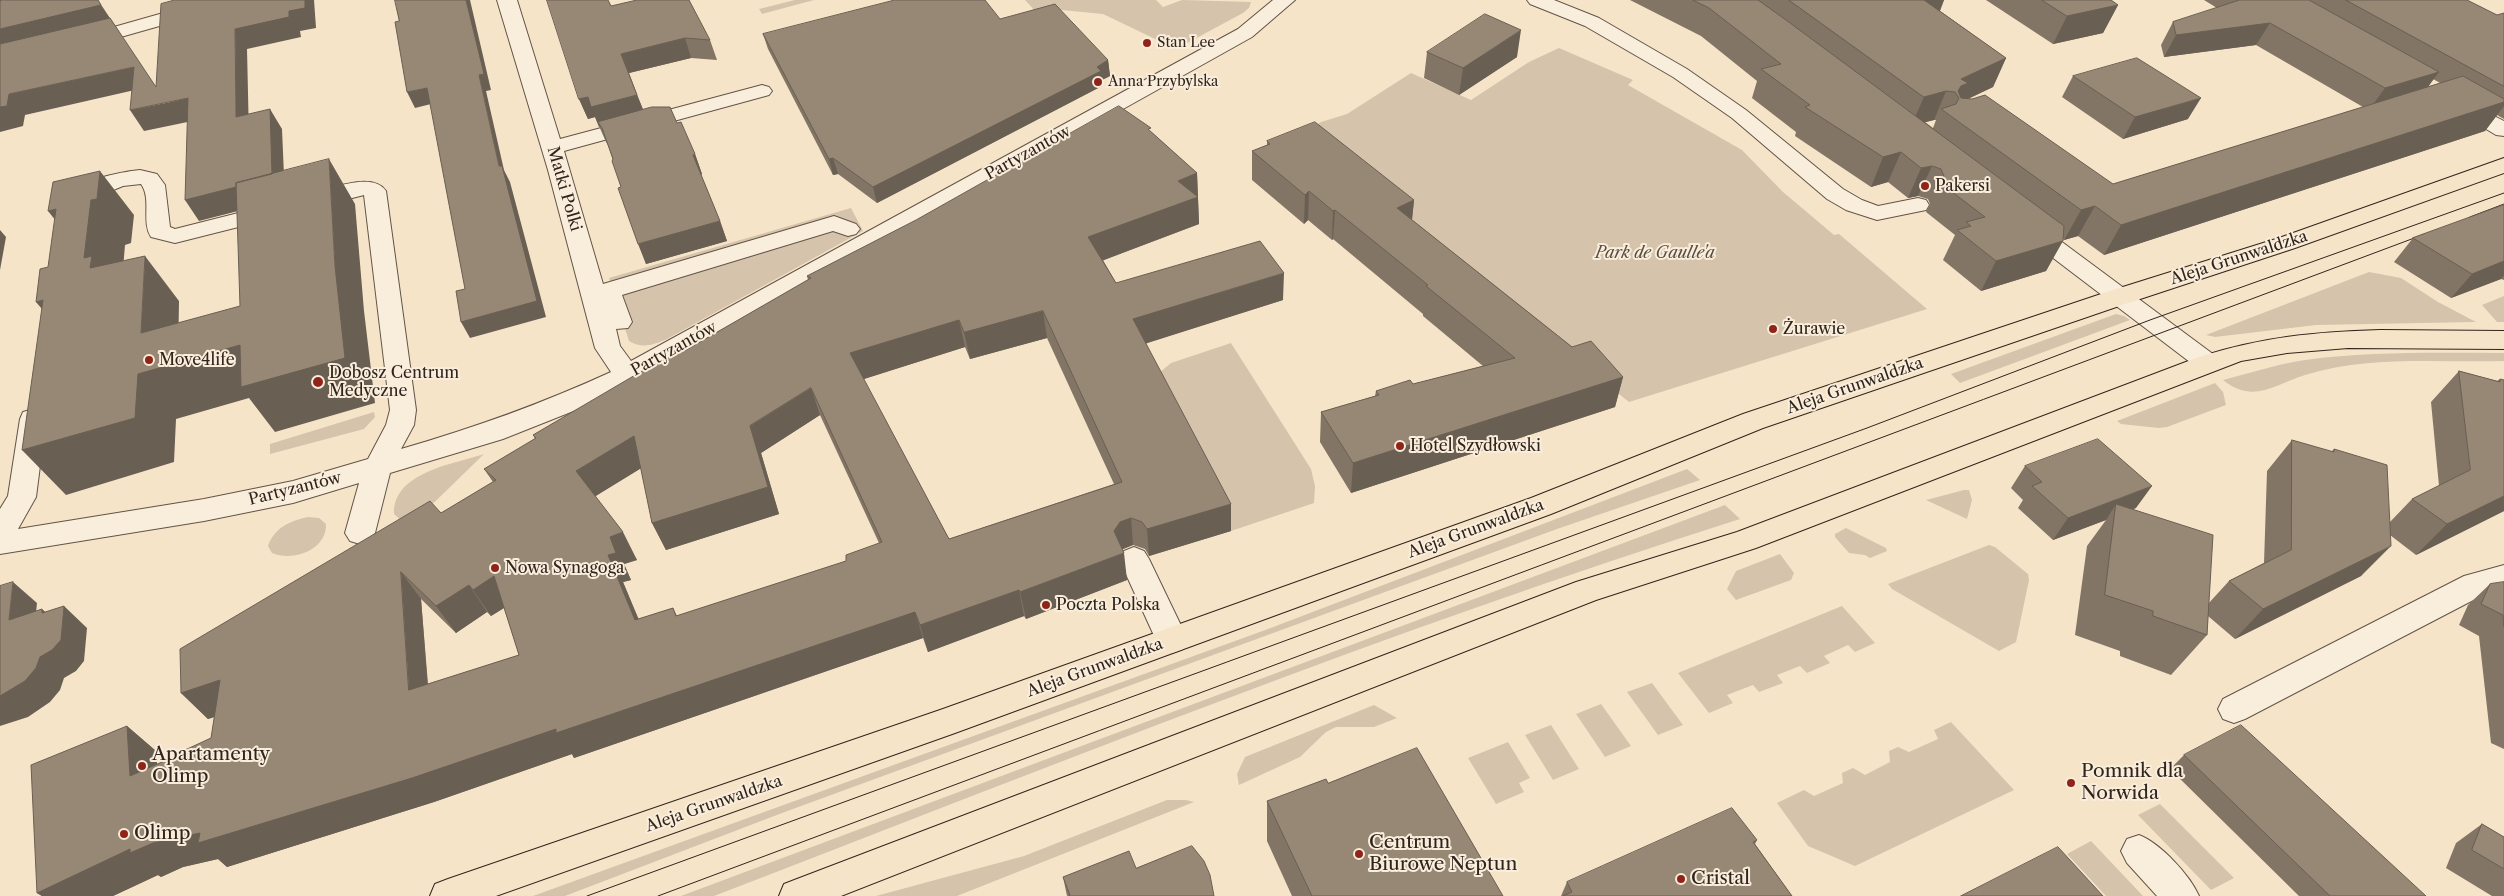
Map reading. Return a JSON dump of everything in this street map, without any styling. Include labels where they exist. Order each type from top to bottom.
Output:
[{"type":"main road","name":"Aleja Grunwaldzka","points":[[448,896],[915,733],[1541,506],[1753,421],[2119,297],[2287,243],[2504,165]]},
{"type":"main road","points":[[797,896],[1587,591],[1746,540],[2208,363],[2254,349],[2292,345],[2374,340],[2504,340]]},
{"type":"street","points":[[61,47],[230,0]]},
{"type":"street","name":"Matki Polki","points":[[507,0],[552,148],[608,348],[627,375]]},
{"type":"street","name":"Partyzantów","points":[[0,543],[204,510],[294,492],[377,468],[533,418],[627,375],[1221,47],[1264,19],[1286,0]]},
{"type":"street","points":[[1537,0],[1592,22],[1680,73],[1740,114],[1835,194],[1854,205],[1877,213],[1918,205]]},
{"type":"street","points":[[552,148],[762,91]]},
{"type":"street","points":[[2444,96],[2504,130]]},
{"type":"street","points":[[59,221],[62,212],[81,195],[110,182],[139,177],[148,178],[154,184],[159,232],[175,236],[366,187],[375,191],[403,410],[400,425],[377,468],[360,533]]},
{"type":"street","points":[[2012,216],[2208,363]]},
{"type":"street","points":[[626,342],[608,291],[834,223],[848,229]]},
{"type":"street","points":[[0,532],[22,497],[35,399]]},
{"type":"street","points":[[1134,559],[1172,640]]},
{"type":"street","points":[[2234,709],[2475,585],[2504,577]]},
{"type":"street","points":[[2139,851],[2181,896]]},
{"type":"green space","points":[[795,0],[814,0],[762,14],[759,9]]},
{"type":"green space","points":[[1025,0],[1156,0],[1163,7],[1182,0],[1251,2],[1249,8],[1243,13],[1176,49],[1103,14],[1041,8],[1035,11]]},
{"type":"green space","name":"Park de Gaulle'a","points":[[1559,48],[1633,80],[1628,85],[1742,150],[1783,192],[1834,235],[1839,234],[1927,309],[1629,402],[1297,137],[1321,122],[1347,114],[1411,73],[1471,100],[1529,62]]},
{"type":"green space","points":[[851,208],[863,231],[667,339],[648,345],[638,345],[629,341],[609,278]]},
{"type":"green space","points":[[2369,272],[2401,278],[2438,302],[2476,322],[2316,325],[2215,337],[2206,335]]},
{"type":"green space","points":[[2504,296],[2504,322],[2497,322],[2482,305]]},
{"type":"green space","points":[[2116,314],[2130,320],[1960,383],[1951,374]]},
{"type":"green space","points":[[1231,343],[1311,469],[1315,486],[1314,503],[1231,531],[1152,379],[1171,363]]},
{"type":"green space","points":[[2404,353],[2504,353],[2504,361],[2404,361],[2354,365],[2305,375],[2254,392],[2244,391],[2223,380],[2285,364],[2330,357]]},
{"type":"green space","points":[[2215,383],[2223,392],[2226,405],[2167,427],[2159,428],[2121,424],[2117,421]]},
{"type":"green space","points":[[374,412],[375,417],[364,429],[270,454],[270,444]]},
{"type":"green space","points":[[484,454],[409,527],[394,514],[396,500],[403,488],[414,479],[442,466]]},
{"type":"green space","points":[[1687,469],[1700,480],[1557,529],[782,813],[565,896],[533,896],[1268,629]]},
{"type":"green space","points":[[1969,490],[1972,500],[1967,519],[1926,500]]},
{"type":"green space","points":[[1725,505],[1740,519],[1610,561],[1352,652],[1096,748],[714,896],[681,896]]},
{"type":"green space","points":[[308,517],[319,518],[326,524],[325,533],[315,547],[299,555],[289,556],[272,553],[268,546],[279,530],[289,523]]},
{"type":"green space","points":[[1846,528],[1886,548],[1887,551],[1870,558],[1865,555],[1849,553],[1835,537],[1835,534]]},
{"type":"green space","points":[[1989,545],[1995,547],[2028,574],[2029,580],[2016,642],[1999,651],[1892,589],[1888,584]]},
{"type":"green space","points":[[1780,554],[1794,573],[1791,580],[1736,600],[1727,589],[1736,571]]},
{"type":"green space","points":[[1842,606],[1875,643],[1855,652],[1848,645],[1824,656],[1830,663],[1807,673],[1800,666],[1777,675],[1783,683],[1759,692],[1753,685],[1727,695],[1733,703],[1709,713],[1678,673]]},
{"type":"green space","points":[[1652,683],[1683,725],[1658,735],[1627,692]]},
{"type":"green space","points":[[1601,704],[1631,746],[1605,757],[1576,714]]},
{"type":"green space","points":[[1374,705],[1397,718],[1374,727],[1336,727],[1326,732],[1300,757],[1239,785],[1237,774],[1245,757]]},
{"type":"green space","points":[[1951,722],[2014,790],[1855,866],[1808,846],[1777,803],[1804,790],[1814,796],[1843,783],[1842,773],[1853,768],[1865,775],[1890,762],[1889,751],[1898,747],[1909,752],[1938,739],[1934,730]]},
{"type":"green space","points":[[1551,725],[1579,769],[1553,780],[1525,735]]},
{"type":"green space","points":[[1508,742],[1530,778],[1519,783],[1524,792],[1496,804],[1468,758]]},
{"type":"green space","points":[[1167,800],[1194,802],[957,896],[876,896],[1024,856]]},
{"type":"green space","points":[[2160,804],[2234,878],[2211,890],[2138,815]]},
{"type":"green space","points":[[2091,841],[2143,896],[2106,896],[2067,854]]},
{"type":"building","points":[[98,0],[101,5],[0,29],[0,1]]},
{"type":"building","points":[[175,0],[305,0],[305,8],[289,11],[289,17],[235,29],[236,117],[270,109],[272,174],[236,183],[236,187],[185,200],[188,98],[130,110],[134,67],[9,94],[7,106],[0,107],[0,44],[110,18],[156,87],[161,4]]},
{"type":"building","points":[[395,0],[466,0],[484,74],[479,75],[499,166],[502,166],[537,301],[461,322],[456,291],[465,289],[427,88],[407,92],[395,22],[399,21]]},
{"type":"building","points":[[547,0],[608,0],[611,6],[637,0],[689,0],[710,40],[685,38],[621,54],[637,95],[591,107],[588,97],[579,99]]},
{"type":"building","points":[[895,0],[985,0],[1000,19],[1055,4],[1108,60],[1097,67],[1101,71],[873,187],[833,158],[829,159],[763,34]]},
{"type":"building","points":[[1693,0],[1758,0],[2064,226],[2063,241],[1996,261],[1957,230],[1971,226],[1966,222],[1985,217],[1939,182],[1944,176],[1941,169],[1932,166],[1921,168],[1901,152],[1883,157],[1805,107],[1810,105],[1761,69],[1781,64],[1709,8]]},
{"type":"building","points":[[1789,0],[1924,0],[2006,58],[1961,79],[1968,83],[1961,86],[1958,91],[1961,98],[1972,99],[1985,95],[2113,184],[2463,76],[2504,99],[2504,102],[2121,225],[2095,206],[2081,210],[1941,109],[1956,104],[1959,98],[1955,92],[1946,91],[1924,97]]},
{"type":"building","points":[[2042,0],[2111,0],[2118,5],[2067,16]]},
{"type":"building","points":[[2240,0],[2309,0],[2439,72],[2385,88],[2270,23],[2176,35],[2173,22]]},
{"type":"building","points":[[2346,0],[2467,0],[2497,15],[2504,13],[2504,86]]},
{"type":"building","points":[[1485,14],[1521,30],[1463,68],[1427,52]]},
{"type":"building","points":[[2137,58],[2201,98],[2135,117],[2073,76]]},
{"type":"building","points":[[1119,106],[1151,128],[1148,129],[1197,173],[1178,181],[1198,197],[1088,237],[1116,283],[1260,241],[1284,273],[1133,319],[1231,504],[1147,529],[1142,522],[1131,518],[1120,522],[1114,531],[1124,553],[1020,592],[1019,590],[920,625],[915,612],[556,733],[556,729],[412,778],[198,843],[200,833],[153,843],[130,853],[130,849],[37,893],[31,765],[127,726],[130,776],[185,752],[185,750],[211,738],[220,680],[181,693],[180,649],[430,501],[441,513],[496,480],[484,469],[536,438],[533,435],[654,364],[686,350],[811,278],[807,276],[916,220]],"holes":[[[1043,311],[1122,482],[949,539],[850,353],[959,320],[964,332]],[[811,388],[882,542],[846,555],[846,561],[676,616],[673,608],[635,620],[608,555],[616,553],[610,537],[623,532],[576,471],[634,436],[652,523],[768,487],[750,426]],[[401,572],[436,606],[469,585],[473,590],[494,576],[519,655],[409,690]]]},
{"type":"building","points":[[652,107],[670,107],[677,123],[681,122],[720,221],[638,244],[618,188],[621,187],[612,161],[613,159],[598,122]]},
{"type":"building","points":[[1315,122],[1414,200],[1397,208],[1572,347],[1591,341],[1623,377],[1353,463],[1321,412],[1379,395],[1376,391],[1410,380],[1413,384],[1515,358],[1335,210],[1333,211],[1309,191],[1305,195],[1252,151],[1270,144],[1267,141]]},
{"type":"building","points":[[329,159],[335,266],[345,358],[241,387],[240,345],[138,374],[135,418],[22,450],[43,300],[36,302],[40,269],[48,267],[56,209],[48,211],[53,182],[100,171],[97,199],[91,200],[84,258],[92,256],[90,268],[145,256],[141,333],[240,306],[236,183]]},
{"type":"building","points":[[2504,205],[2504,261],[2472,274],[2413,238]]},
{"type":"building","points":[[2459,371],[2500,382],[2500,379],[2504,380],[2504,496],[2447,524],[2412,499],[2470,470]]},
{"type":"building","points":[[2098,439],[2152,486],[2068,518],[2032,486],[2042,482],[2025,466]]},
{"type":"building","points":[[2292,440],[2334,452],[2334,449],[2387,465],[2391,546],[2263,609],[2229,581],[2291,550]]},
{"type":"building","points":[[2116,504],[2213,535],[2207,635],[2153,616],[2153,611],[2105,595]]},
{"type":"building","points":[[13,582],[9,620],[42,609],[42,613],[64,606],[61,640],[52,650],[40,657],[36,668],[25,681],[0,696],[0,586]]},
{"type":"building","points":[[2504,582],[2504,627],[2503,615],[2481,604],[2490,584]]},
{"type":"building","points":[[2241,725],[2426,896],[2330,896],[2184,755]]},
{"type":"building","points":[[1417,748],[1503,896],[1312,896],[1267,801],[1326,779],[1328,783]]},
{"type":"building","name":"Cristal","points":[[1732,808],[1757,840],[1753,842],[1792,896],[1563,896],[1572,892],[1567,882]]},
{"type":"building","points":[[2482,824],[2504,837],[2504,869],[2472,850]]},
{"type":"building","points":[[1192,846],[1204,861],[1210,875],[1214,896],[1068,896],[1070,895],[1063,877],[1129,851],[1136,868]]},
{"type":"building","points":[[2058,847],[2103,896],[1961,896]]},
{"type":"tram line","points":[[587,896],[1867,428],[2150,320],[2504,193]]},
{"type":"tram line","points":[[2470,217],[2504,204]]},
{"type":"tram line","points":[[658,896],[2425,234]]},
{"type":"place","name":"Stan Lee","points":[[1147,43]]},
{"type":"place","name":"Anna Przybylska","points":[[1098,82]]},
{"type":"place","name":"Pakersi","points":[[1925,186]]},
{"type":"place","name":"Żurawie","points":[[1773,329]]},
{"type":"place","name":"Move4life","points":[[149,360]]},
{"type":"place","name":"Dobosz Centrum Medyczne","points":[[318,382]]},
{"type":"place","name":"Hotel Szydłowski","points":[[1400,446]]},
{"type":"place","name":"Nowa Synagoga","points":[[495,568]]},
{"type":"place","name":"Poczta Polska","points":[[1046,605]]},
{"type":"place","name":"Apartamenty Olimp","points":[[142,766]]},
{"type":"place","name":"Pomnik dla Norwida","points":[[2071,783]]},
{"type":"place","name":"Olimp","points":[[124,834]]},
{"type":"place","name":"Centrum Biurowe Neptun","points":[[1359,854]]},
{"type":"place","name":"Cristal","points":[[1681,879]]}]
